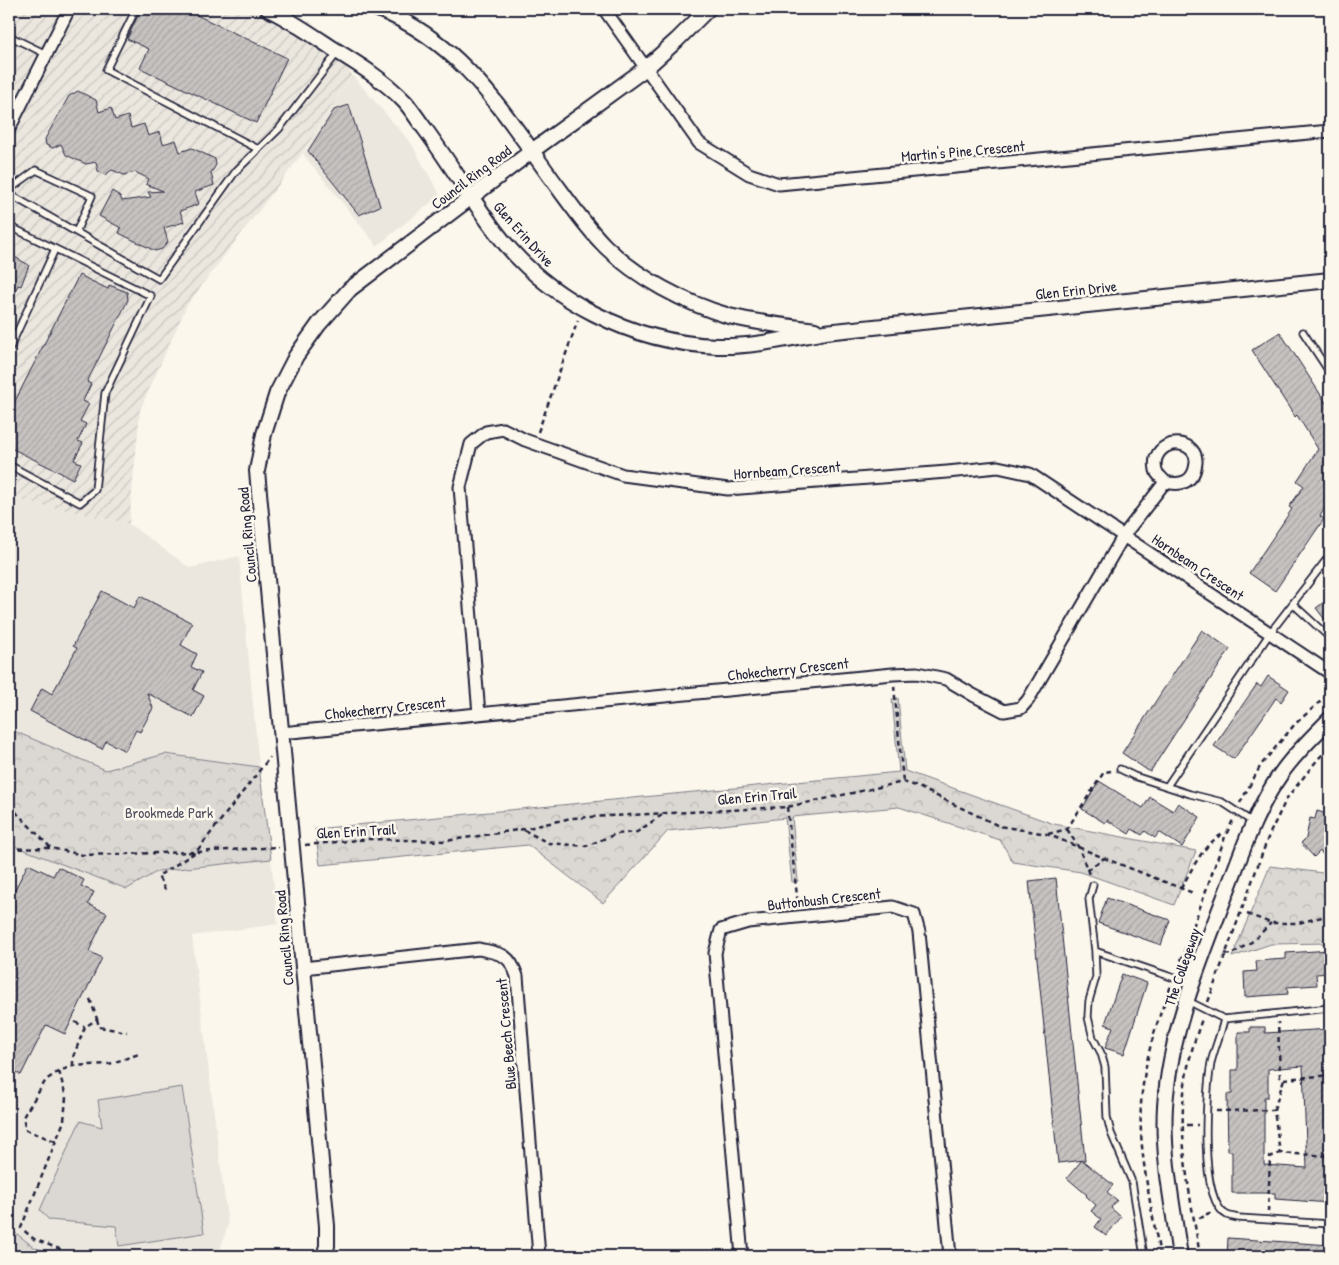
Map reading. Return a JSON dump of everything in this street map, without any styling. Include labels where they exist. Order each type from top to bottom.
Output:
[{"type":"street","points":[[9,130],[70,9]]},
{"type":"street","name":"Glen Erin Drive","points":[[268,9],[286,17],[380,79],[405,103],[445,157],[497,234],[524,264],[555,290],[583,307],[634,332],[679,342],[716,346],[754,345],[825,332],[1330,280]]},
{"type":"street","name":"Glen Erin Drive","points":[[378,9],[407,23],[434,40],[455,56],[476,77],[497,102],[583,222],[605,246],[632,268],[672,293],[697,305],[730,316],[825,332]]},
{"type":"street","name":"Martin's Pine Crescent","points":[[604,9],[699,143],[749,174],[779,184],[1330,131]]},
{"type":"street","name":"Council Ring Road","points":[[324,1256],[327,1226],[257,471],[264,434],[277,393],[296,356],[319,324],[350,289],[532,151],[646,68],[708,9]]},
{"type":"street","name":"Hornbeam Crescent","points":[[479,714],[460,487],[472,444],[486,432],[503,429],[534,443],[623,475],[728,489],[998,467],[1030,474],[1330,673]]},
{"type":"street","name":"Chokecherry Crescent","points":[[282,733],[917,673],[946,679],[1004,711],[1021,708],[1033,692],[1124,535],[1165,482]]},
{"type":"street","name":"The Collegeway","points":[[1180,1256],[1169,1182],[1165,1107],[1168,1070],[1176,1035],[1192,984],[1254,822],[1280,774],[1300,749],[1330,719]]},
{"type":"street","name":"Buttonbush Crescent","points":[[742,1256],[715,953],[721,930],[748,922],[893,907],[914,914],[919,932],[950,1256]]},
{"type":"street","name":"Blue Beech Crescent","points":[[303,968],[479,949],[500,954],[512,962],[517,976],[539,1256]]},
{"type":"lane","points":[[136,9],[106,70],[258,149]]},
{"type":"lane","points":[[9,36],[46,54]]},
{"type":"lane","points":[[9,194],[160,279],[236,171],[279,129],[338,51]]},
{"type":"lane","points":[[9,190],[36,170],[92,196],[76,232]]},
{"type":"lane","points":[[9,226],[151,296],[105,393],[95,490],[80,503],[9,466]]},
{"type":"lane","points":[[9,350],[55,249]]},
{"type":"lane","points":[[1303,332],[1330,373]]},
{"type":"lane","points":[[1167,786],[1270,633],[1330,555]]},
{"type":"lane","points":[[1293,604],[1330,638]]},
{"type":"lane","points":[[1120,769],[1134,776],[1222,802],[1254,822]]},
{"type":"lane","points":[[1092,885],[1089,899],[1096,951],[1096,977],[1089,1001],[1088,1017],[1093,1038],[1105,1067],[1107,1117],[1111,1133],[1132,1182],[1144,1256]]},
{"type":"lane","points":[[1096,951],[1192,984]]},
{"type":"lane","points":[[1188,1000],[1224,1019],[1330,1008]]},
{"type":"lane","points":[[1224,1019],[1212,1062],[1206,1111],[1206,1157],[1212,1188],[1220,1207],[1226,1215],[1239,1218],[1330,1224]]},
{"type":"path","points":[[534,443],[583,307]]},
{"type":"path","points":[[893,674],[903,782],[916,786],[999,826],[1047,834],[1193,893]]},
{"type":"path","points":[[165,890],[158,876],[196,852],[269,758],[282,733]]},
{"type":"path","points":[[1200,1256],[1186,1165],[1182,1117],[1185,1080],[1192,1048],[1269,835],[1287,798],[1330,747]]},
{"type":"path","points":[[1047,834],[1066,829],[1104,772],[1120,769]]},
{"type":"path","name":"Glen Erin Trail","points":[[302,845],[369,839],[445,841],[524,830],[571,818],[787,806],[903,782]]},
{"type":"path","points":[[9,805],[50,848]]},
{"type":"path","points":[[787,806],[799,917]]},
{"type":"path","points":[[524,830],[548,843],[586,846],[616,834],[637,832],[664,814]]},
{"type":"path","points":[[1066,829],[1079,848],[1087,870],[1104,858]]},
{"type":"path","points":[[1181,888],[1198,859],[1213,840],[1221,835],[1225,837]]},
{"type":"path","points":[[9,850],[50,848],[83,855],[196,852],[281,846]]},
{"type":"path","points":[[1247,914],[1271,923],[1298,923],[1330,915]]},
{"type":"path","points":[[1225,953],[1230,955],[1245,946],[1271,923]]},
{"type":"path","points":[[89,996],[99,1027],[127,1032]]},
{"type":"path","points":[[1277,1013],[1280,1077],[1284,1079],[1330,1075]]},
{"type":"path","points":[[73,1066],[73,1057],[85,1027],[97,1019]]},
{"type":"path","points":[[75,1022],[85,1027]]},
{"type":"path","points":[[55,1142],[26,1130],[23,1117],[46,1080],[59,1071],[73,1066],[109,1064],[139,1054]]},
{"type":"path","points":[[59,1071],[66,1097],[64,1121],[21,1228],[34,1239],[77,1256]]},
{"type":"path","points":[[1280,1153],[1274,1110],[1284,1079]]},
{"type":"path","points":[[1206,1111],[1274,1110]]},
{"type":"path","points":[[1268,1220],[1270,1157],[1280,1153],[1330,1156]]},
{"type":"path","points":[[1199,1218],[1207,1216],[1207,1214],[1214,1212],[1220,1207]]},
{"type":"shaded area","points":[[9,9],[300,9],[286,17],[338,51],[352,75],[302,154],[187,305],[140,410],[129,524],[9,498]]},
{"type":"shaded area","points":[[352,75],[411,143],[440,195],[377,246],[303,154]]},
{"type":"shaded area","points":[[9,498],[129,524],[190,568],[239,556],[259,767],[165,754],[106,770],[9,729]]},
{"type":"shaded area","points":[[9,844],[127,889],[158,871],[271,859],[278,924],[192,936],[228,1225],[218,1256],[67,1256],[35,1248],[13,1231],[9,1214]]},
{"type":"green space","points":[[898,698],[905,771],[1054,824],[1196,851],[1174,905],[1081,872],[1013,862],[1000,840],[899,807],[792,817],[798,881],[792,882],[785,818],[668,831],[603,903],[528,845],[320,865],[315,829],[899,772],[892,699]]},
{"type":"green space","name":"Brookmede Park","points":[[9,729],[106,770],[165,754],[259,767],[271,859],[158,871],[127,889],[9,844]]},
{"type":"green space","points":[[1270,866],[1330,874],[1330,943],[1271,944],[1232,957]]},
{"type":"green space","points":[[182,1087],[204,1233],[119,1246],[116,1226],[49,1220],[40,1210],[80,1121],[102,1127],[98,1100]]},
{"type":"green space","points":[[9,1214],[13,1231],[35,1248],[67,1256],[9,1256]]},
{"type":"building","points":[[141,9],[153,9],[165,15],[168,9],[184,9],[287,58],[256,123],[140,68],[149,49],[127,39]]},
{"type":"building","points":[[78,91],[96,100],[99,112],[111,108],[115,120],[128,116],[131,128],[144,124],[148,136],[160,132],[163,144],[176,140],[180,152],[192,148],[215,159],[216,165],[211,173],[214,185],[195,192],[199,204],[180,211],[184,222],[164,228],[168,242],[162,249],[155,251],[119,233],[121,228],[99,216],[112,191],[120,196],[122,201],[151,197],[148,192],[163,191],[146,184],[149,179],[135,172],[124,175],[112,170],[105,175],[98,171],[96,162],[86,164],[66,155],[61,144],[53,148],[46,145],[45,139],[69,96]]},
{"type":"building","points":[[349,105],[380,206],[359,215],[308,151],[334,110]]},
{"type":"building","points":[[9,254],[29,265],[21,286],[18,285],[9,304]]},
{"type":"building","points":[[79,275],[108,289],[109,285],[127,292],[128,300],[87,382],[91,384],[83,401],[89,404],[80,421],[86,424],[78,441],[83,443],[74,460],[81,463],[73,479],[9,447],[9,413]]},
{"type":"building","points":[[1280,332],[1330,409],[1330,494],[1320,516],[1324,519],[1275,591],[1249,573],[1292,509],[1289,507],[1304,486],[1297,481],[1318,449],[1252,350]]},
{"type":"building","points":[[102,591],[134,608],[140,596],[192,623],[181,645],[197,654],[191,667],[202,672],[193,690],[204,696],[193,717],[147,693],[153,708],[140,732],[136,730],[125,751],[106,741],[102,749],[30,711],[42,688],[52,694],[77,648],[73,646]]},
{"type":"building","points":[[1330,598],[1330,626],[1316,608]]},
{"type":"building","points":[[1202,630],[1230,649],[1150,772],[1122,753]]},
{"type":"building","points":[[1268,676],[1289,690],[1281,702],[1276,698],[1234,759],[1214,746],[1257,684],[1261,687]]},
{"type":"building","points":[[1099,781],[1143,808],[1150,797],[1173,811],[1178,803],[1200,817],[1182,847],[1159,832],[1155,838],[1145,831],[1142,835],[1132,829],[1129,834],[1107,820],[1105,823],[1082,809]]},
{"type":"building","points":[[1317,811],[1330,815],[1330,863],[1320,851],[1314,857],[1301,843],[1306,838],[1310,818],[1315,819]]},
{"type":"building","points":[[28,864],[53,876],[58,867],[84,880],[81,886],[94,892],[88,904],[107,913],[89,951],[102,958],[65,1034],[46,1025],[21,1075],[9,1068],[9,901]]},
{"type":"building","points":[[1056,878],[1085,1160],[1058,1163],[1029,881]]},
{"type":"building","points":[[1107,898],[1170,920],[1161,945],[1098,923]]},
{"type":"building","points":[[1330,950],[1330,973],[1316,974],[1317,985],[1287,987],[1288,994],[1245,997],[1244,972],[1257,971],[1256,961],[1286,959],[1286,953]]},
{"type":"building","points":[[1122,974],[1147,983],[1124,1054],[1105,1048],[1113,1027],[1105,1024]]},
{"type":"building","points":[[1250,1027],[1265,1027],[1265,1033],[1330,1029],[1330,1203],[1275,1199],[1275,1193],[1232,1193],[1232,1151],[1228,1151],[1227,1094],[1232,1094],[1232,1070],[1238,1070],[1238,1032],[1250,1032]],"holes":[[[1303,1066],[1307,1168],[1264,1165],[1264,1097],[1268,1097],[1268,1069]]]},
{"type":"building","points":[[1082,1160],[1113,1185],[1107,1192],[1117,1200],[1111,1208],[1121,1217],[1106,1236],[1095,1227],[1101,1219],[1091,1211],[1096,1205],[1067,1178]]},
{"type":"building","points":[[1228,1238],[1330,1245],[1330,1256],[1227,1256]]}]
